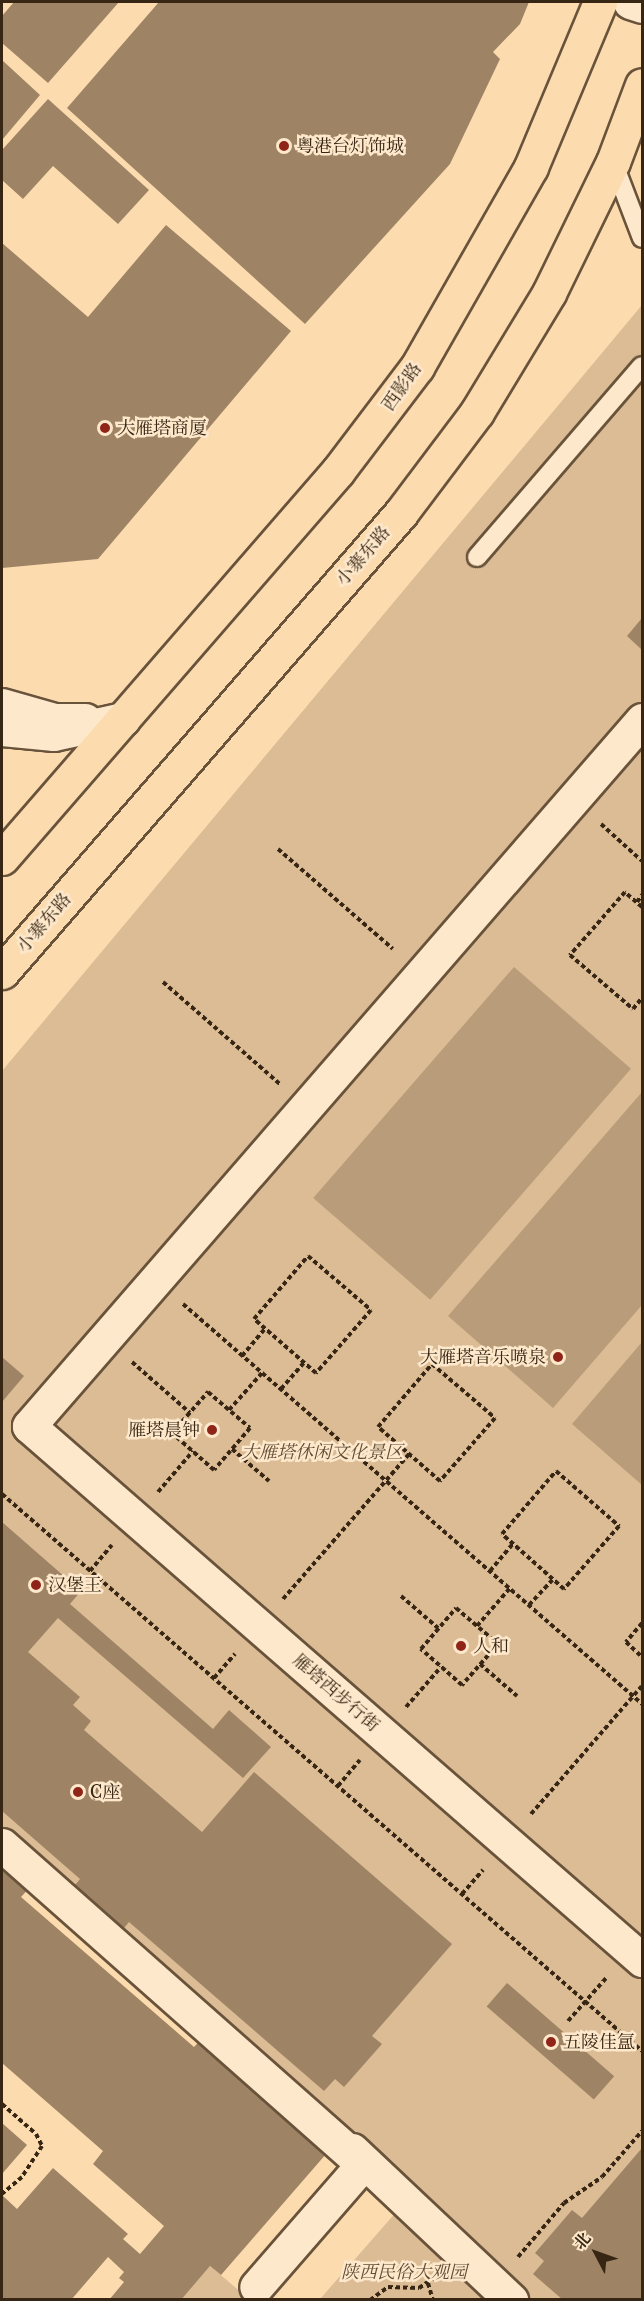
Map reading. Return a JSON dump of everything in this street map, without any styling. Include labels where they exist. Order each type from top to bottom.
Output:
[{"type":"main road","name":"西影路","points":[[123,719],[338,471],[417,367],[531,167],[600,2]]},
{"type":"main road","name":"小寨东路","points":[[2,972],[400,513],[471,421],[549,293],[613,162],[642,86]]},
{"type":"main road","points":[[2,858],[123,719]]},
{"type":"street","points":[[630,2],[642,6]]},
{"type":"street","points":[[2,705],[54,720],[123,719]]},
{"type":"street","points":[[2,729],[54,734],[123,719]]},
{"type":"street","points":[[105,1339],[642,720]]},
{"type":"street","name":"雁塔西步行街","points":[[105,1339],[29,1426],[642,1960]]},
{"type":"street","points":[[2,1845],[352,2150],[502,2292]]},
{"type":"street","points":[[256,2287],[356,2172],[352,2150]]},
{"type":"lane","points":[[613,162],[642,238]]},
{"type":"lane","points":[[477,557],[642,366]]},
{"type":"path","points":[[573,800],[642,861]]},
{"type":"path","points":[[279,849],[422,974]]},
{"type":"path","points":[[642,907],[625,892],[570,955],[633,1009],[642,998]]},
{"type":"path","points":[[637,902],[642,895]]},
{"type":"path","points":[[163,982],[307,1107]]},
{"type":"path","points":[[308,1256],[371,1310],[316,1373],[266,1329],[254,1319],[308,1256]]},
{"type":"path","points":[[156,1280],[642,1704]]},
{"type":"path","points":[[242,1356],[266,1329]]},
{"type":"path","points":[[105,1339],[190,1413]]},
{"type":"path","points":[[281,1389],[304,1363]]},
{"type":"path","points":[[432,1364],[495,1418],[440,1481],[409,1454],[378,1427],[432,1364]]},
{"type":"path","points":[[229,1410],[262,1373]]},
{"type":"path","points":[[208,1392],[250,1428],[214,1470],[172,1433],[190,1413],[208,1392]]},
{"type":"path","points":[[232,1449],[269,1481]]},
{"type":"path","points":[[214,1678],[409,1454]]},
{"type":"path","points":[[556,1472],[619,1526],[564,1589],[513,1544],[501,1534],[556,1472]]},
{"type":"path","points":[[2,1494],[642,2051]]},
{"type":"path","points":[[490,1571],[513,1544]]},
{"type":"path","points":[[529,1605],[553,1579]]},
{"type":"path","points":[[477,1626],[510,1588]]},
{"type":"path","points":[[401,1596],[438,1628]]},
{"type":"path","points":[[456,1608],[498,1644],[462,1685],[420,1649],[438,1628],[456,1608]]},
{"type":"path","points":[[642,1623],[626,1642],[642,1657]]},
{"type":"path","points":[[480,1664],[517,1696]]},
{"type":"path","points":[[462,1894],[642,1686]]},
{"type":"path","points":[[2,2104],[36,2134],[42,2146],[28,2170],[2,2194]]},
{"type":"path","points":[[502,2292],[564,2203],[602,2177],[642,2131]]},
{"type":"path","points":[[370,2300],[388,2287],[413,2289],[428,2283],[450,2245]]},
{"type":"path","points":[[428,2283],[433,2300]]},
{"type":"green space","name":"大雁塔休闲文化景区","points":[[642,305],[642,2299],[320,2299],[405,2202],[2,1845],[2,1071]]},
{"type":"green space","points":[[210,2266],[249,2299],[181,2300]]},
{"type":"shaded area","points":[[514,967],[631,1069],[430,1300],[313,1198]]},
{"type":"shaded area","points":[[642,1092],[642,1305],[553,1408],[448,1316]]},
{"type":"shaded area","points":[[642,1342],[642,1485],[572,1424]]},
{"type":"building","points":[[14,2],[119,2],[48,83],[2,43],[2,16]]},
{"type":"building","name":"粤港台灯饰城","points":[[159,2],[529,2],[520,24],[493,52],[500,59],[450,164],[305,324],[67,108]]},
{"type":"building","points":[[2,60],[40,95],[2,140]]},
{"type":"building","points":[[48,99],[149,190],[118,224],[53,166],[23,199],[2,180],[2,150]]},
{"type":"building","name":"大雁塔商厦","points":[[166,225],[291,331],[98,559],[2,568],[2,243],[88,317]]},
{"type":"building","points":[[642,618],[642,650],[627,636]]},
{"type":"building","points":[[2,1357],[24,1376],[2,1402]]},
{"type":"building","name":"C座","points":[[2,1522],[81,1591],[70,1604],[213,1729],[229,1710],[271,1747],[243,1778],[58,1618],[28,1652],[80,1697],[73,1705],[91,1721],[84,1730],[202,1832],[254,1772],[452,1944],[372,2036],[382,2044],[344,2087],[335,2079],[324,2091],[129,1922],[120,1933],[71,1890],[80,1879],[2,1811]]},
{"type":"building","points":[[2,1858],[32,1885],[21,1897],[194,2047],[205,2035],[333,2146],[221,2275],[210,2266],[181,2300],[109,2300],[124,2282],[119,2278],[124,2272],[108,2257],[71,2300],[2,2300],[2,2195],[17,2209],[53,2168],[128,2234],[123,2239],[140,2254],[164,2226],[93,2164],[103,2151],[2,2063]]},
{"type":"building","name":"五陵佳氲","points":[[507,1983],[614,2076],[594,2100],[487,2006]]},
{"type":"building","points":[[2,2123],[27,2145],[2,2174]]},
{"type":"building","points":[[642,2148],[642,2300],[563,2300],[533,2274],[544,2261],[535,2253],[572,2210],[582,2218]]},
{"type":"place","name":"粤港台灯饰城","points":[[284,146]]},
{"type":"place","name":"大雁塔商厦","points":[[105,428]]},
{"type":"place","name":"大雁塔音乐喷泉","points":[[558,1357]]},
{"type":"place","name":"雁塔晨钟","points":[[212,1430]]},
{"type":"place","name":"汉堡王","points":[[36,1585]]},
{"type":"place","name":"人和","points":[[461,1646]]},
{"type":"place","name":"C座","points":[[78,1792]]},
{"type":"place","name":"五陵佳氲","points":[[551,2042]]},
{"type":"park label","name":"陕西民俗大观园","points":[[404,2272]]}]
